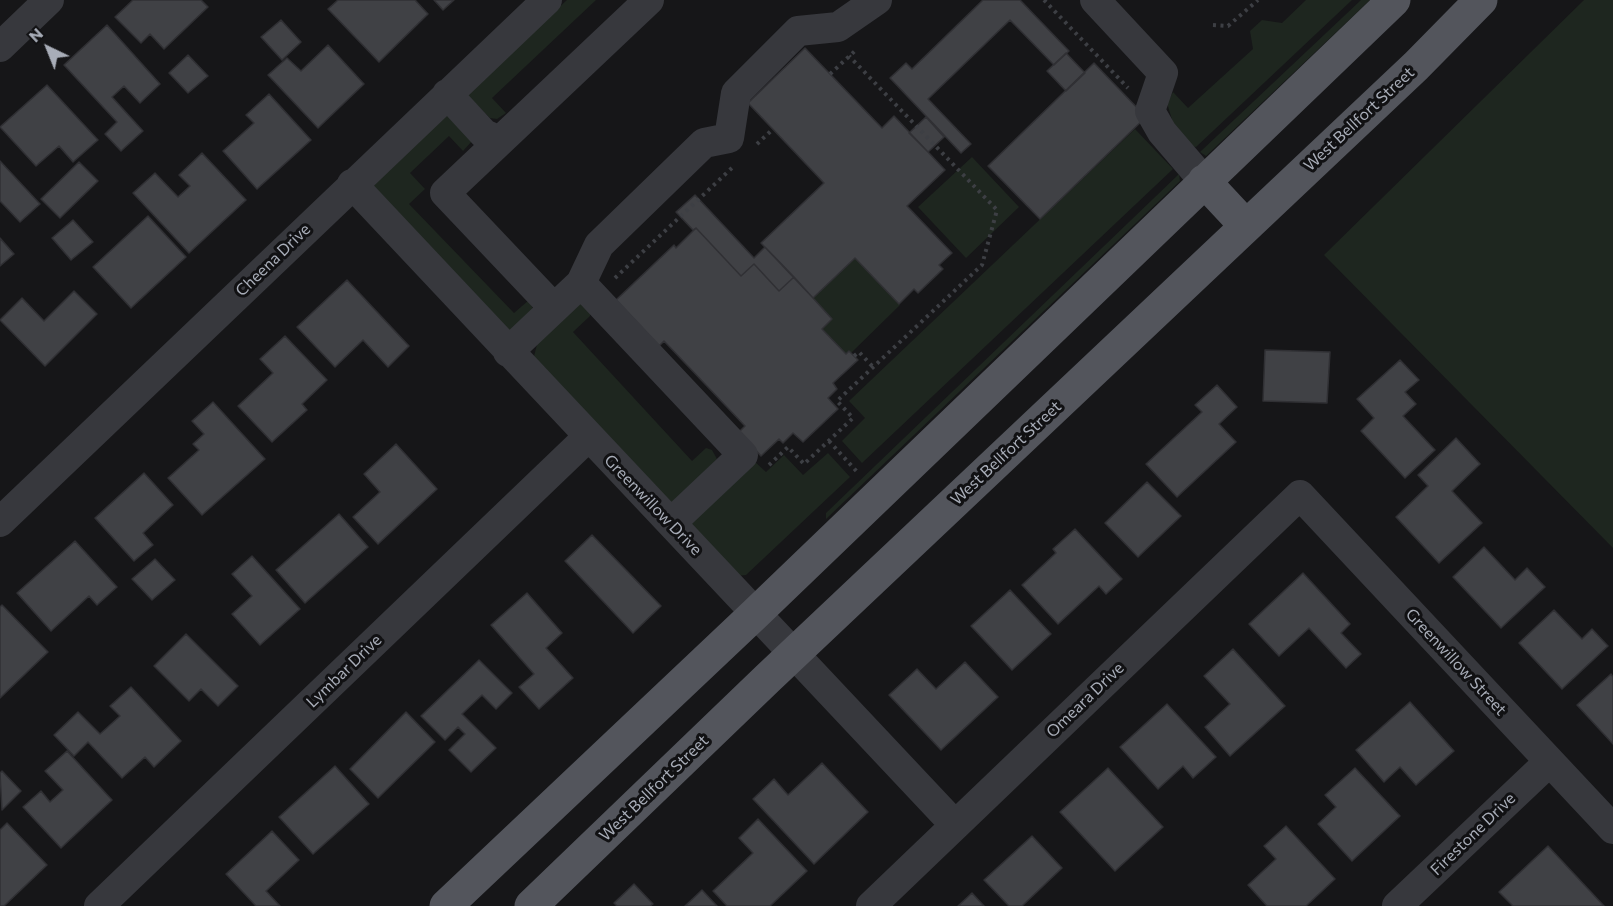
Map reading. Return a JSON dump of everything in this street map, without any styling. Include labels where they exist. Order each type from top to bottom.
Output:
[{"type":"main road","points":[[446,906],[756,613],[1394,0]]},
{"type":"main road","name":"West Bellfort Street","points":[[531,906],[794,653],[1416,66],[1481,0]]},
{"type":"main road","points":[[1204,182],[1246,226]]},
{"type":"street","points":[[0,47],[49,0]]},
{"type":"street","name":"Cheena Drive","points":[[0,522],[351,184],[547,0]]},
{"type":"street","points":[[554,308],[445,193],[649,0]]},
{"type":"street","points":[[671,524],[743,455],[595,283],[599,244],[704,143],[729,138],[736,93],[744,82],[798,32],[838,27],[877,0]]},
{"type":"street","points":[[1095,0],[1163,73],[1149,111],[1162,132],[1204,182]]},
{"type":"street","points":[[447,94],[484,134],[500,141]]},
{"type":"street","name":"Greenwillow Drive","points":[[351,184],[955,825]]},
{"type":"street","points":[[508,352],[554,308],[595,283]]},
{"type":"street","name":"Lymbar Drive","points":[[99,906],[588,437]]},
{"type":"street","name":"Greenwillow Street","points":[[1300,495],[1613,829]]},
{"type":"street","name":"Omeara Drive","points":[[871,906],[1300,495]]},
{"type":"street","name":"Firestone Drive","points":[[1397,906],[1549,762]]},
{"type":"path","points":[[1044,0],[1128,88]]},
{"type":"path","points":[[1213,25],[1228,26],[1258,0]]},
{"type":"path","points":[[743,455],[756,458],[766,467],[788,447],[804,464],[853,418],[837,401],[982,265],[997,210],[849,56]]},
{"type":"path","points":[[756,145],[773,129]]},
{"type":"path","points":[[595,283],[739,160]]},
{"type":"path","points":[[854,356],[859,352],[873,367]]},
{"type":"path","points":[[829,441],[859,474]]},
{"type":"shaded area","points":[[567,0],[596,0],[492,98],[506,113],[497,119],[490,118],[466,94]]},
{"type":"shaded area","points":[[1306,0],[1352,0],[1196,147],[1189,146],[1173,123],[1167,103],[1173,92],[1188,108],[1253,49],[1250,31],[1262,20],[1282,23]]},
{"type":"shaded area","points":[[1361,0],[1370,0],[1206,156],[1200,152]]},
{"type":"shaded area","points":[[1584,0],[1613,0],[1613,548],[1324,255]]},
{"type":"shaded area","points":[[445,114],[473,140],[463,151],[449,136],[410,173],[425,189],[409,204],[514,313],[529,300],[533,309],[509,332],[371,192],[375,181]]},
{"type":"shaded area","points":[[1135,129],[1173,169],[862,463],[842,441],[865,418],[849,401]]},
{"type":"shaded area","points":[[972,157],[1019,207],[966,258],[918,207]]},
{"type":"shaded area","points":[[1179,174],[1180,181],[826,519],[826,513]]},
{"type":"shaded area","points":[[855,258],[900,305],[851,353],[846,354],[822,329],[813,298]]},
{"type":"shaded area","points":[[579,298],[591,307],[590,316],[573,332],[692,461],[706,448],[712,450],[717,459],[671,507],[532,364],[539,337]]},
{"type":"shaded area","points":[[828,453],[850,477],[746,575],[735,576],[687,525],[754,461],[766,472],[784,455],[803,475]]},
{"type":"building","points":[[133,0],[201,0],[208,7],[164,49],[150,34],[141,43],[115,17]]},
{"type":"building","points":[[338,0],[415,0],[428,14],[379,62],[328,9]]},
{"type":"building","points":[[434,0],[454,0],[443,10]]},
{"type":"building","points":[[983,0],[1020,0],[1069,51],[1054,65],[1010,20],[928,99],[971,144],[961,153],[890,78],[906,63],[912,69]]},
{"type":"building","points":[[281,20],[301,42],[282,60],[261,37]]},
{"type":"building","points":[[107,25],[160,84],[140,103],[124,86],[112,97],[143,131],[121,151],[105,134],[117,122],[64,65]]},
{"type":"building","points":[[328,45],[364,84],[318,128],[268,75],[287,58],[301,71]]},
{"type":"building","points":[[805,48],[882,128],[894,116],[945,170],[907,206],[952,253],[939,265],[943,269],[918,293],[914,289],[899,304],[855,258],[813,298],[761,243],[824,183],[748,103]]},
{"type":"building","points":[[1066,53],[1085,73],[1066,91],[1047,71]]},
{"type":"building","points":[[188,55],[208,76],[188,93],[169,73]]},
{"type":"building","points":[[1094,63],[1146,117],[1040,219],[988,166]]},
{"type":"building","points":[[47,85],[98,140],[73,162],[59,146],[36,166],[0,127]]},
{"type":"building","points":[[269,94],[311,140],[257,189],[223,151],[254,123],[246,115]]},
{"type":"building","points":[[926,117],[944,137],[928,152],[909,133]]},
{"type":"building","points":[[202,153],[246,200],[189,253],[133,193],[155,173],[178,197],[190,186],[179,175]]},
{"type":"building","points":[[0,161],[40,204],[20,222],[0,201]]},
{"type":"building","points":[[79,162],[98,181],[60,218],[41,199]]},
{"type":"building","points":[[695,195],[754,258],[765,247],[794,277],[779,291],[754,264],[741,276],[696,228],[693,230],[676,212]]},
{"type":"building","points":[[148,216],[186,257],[131,308],[93,267]]},
{"type":"building","points":[[73,220],[93,242],[71,260],[52,238]]},
{"type":"building","points":[[696,228],[741,276],[754,264],[779,291],[794,277],[832,319],[822,329],[846,354],[849,351],[858,360],[833,383],[837,389],[828,398],[838,409],[803,442],[793,433],[783,443],[779,439],[761,456],[739,432],[745,426],[664,341],[659,346],[616,300],[674,245],[676,248]]},
{"type":"building","points":[[0,238],[14,254],[0,266]]},
{"type":"building","points":[[347,280],[409,346],[388,367],[363,340],[335,367],[297,327]]},
{"type":"building","points":[[74,291],[97,314],[45,366],[0,320],[22,298],[44,321]]},
{"type":"building","points":[[285,336],[327,380],[302,404],[307,410],[272,442],[238,406],[273,373],[260,359]]},
{"type":"building","points":[[1265,350],[1330,352],[1327,403],[1263,401]]},
{"type":"building","points":[[1400,360],[1419,380],[1405,392],[1416,404],[1403,416],[1435,450],[1405,478],[1361,431],[1374,418],[1357,399]]},
{"type":"building","points":[[1217,385],[1237,407],[1219,424],[1236,442],[1177,497],[1146,464],[1202,412],[1195,405]]},
{"type":"building","points":[[213,402],[265,459],[202,515],[168,478],[199,450],[193,444],[204,434],[192,421]]},
{"type":"building","points":[[1456,438],[1480,464],[1452,491],[1482,523],[1439,563],[1396,517],[1428,486],[1418,475]]},
{"type":"building","points":[[396,444],[437,489],[378,544],[353,517],[380,492],[364,474]]},
{"type":"building","points":[[144,473],[173,505],[143,533],[153,545],[134,561],[95,518]]},
{"type":"building","points":[[1147,482],[1181,516],[1138,557],[1105,523]]},
{"type":"building","points":[[339,514],[368,547],[305,603],[276,570]]},
{"type":"building","points":[[1075,529],[1122,579],[1106,594],[1099,586],[1058,624],[1022,585],[1056,553],[1053,549]]},
{"type":"building","points":[[592,535],[661,606],[633,633],[565,561]]},
{"type":"building","points":[[75,541],[117,587],[97,605],[89,596],[51,631],[17,593]]},
{"type":"building","points":[[1484,547],[1515,580],[1527,568],[1545,587],[1501,628],[1453,577]]},
{"type":"building","points":[[252,556],[300,609],[260,645],[232,614],[252,596],[232,574]]},
{"type":"building","points":[[155,559],[175,580],[152,600],[132,579]]},
{"type":"building","points":[[1303,573],[1350,624],[1341,633],[1361,654],[1346,668],[1309,628],[1279,656],[1249,624]]},
{"type":"building","points":[[1010,590],[1051,634],[1012,670],[971,626]]},
{"type":"building","points":[[527,593],[562,633],[546,648],[573,678],[539,709],[519,687],[534,674],[491,625]]},
{"type":"building","points":[[2,605],[48,652],[0,698],[0,607]]},
{"type":"building","points":[[1554,610],[1582,639],[1592,629],[1608,646],[1562,689],[1519,643]]},
{"type":"building","points":[[186,634],[238,686],[218,706],[201,689],[189,701],[154,666]]},
{"type":"building","points":[[1233,649],[1285,706],[1230,756],[1205,727],[1230,704],[1204,676]]},
{"type":"building","points":[[479,660],[512,693],[496,709],[482,695],[462,714],[496,748],[471,772],[449,750],[465,734],[458,727],[445,740],[421,716]]},
{"type":"building","points":[[965,662],[998,697],[941,750],[889,695],[917,669],[936,689]]},
{"type":"building","points":[[1611,674],[1613,677],[1613,744],[1577,705]]},
{"type":"building","points":[[131,687],[181,741],[154,767],[145,757],[122,778],[88,742],[74,756],[54,735],[78,712],[100,734],[120,716],[110,706]]},
{"type":"building","points":[[1410,702],[1454,751],[1416,785],[1400,767],[1384,782],[1356,750]]},
{"type":"building","points":[[1167,704],[1216,757],[1193,778],[1183,766],[1158,789],[1120,747]]},
{"type":"building","points":[[406,712],[435,742],[378,798],[350,769]]},
{"type":"building","points":[[67,751],[112,800],[61,848],[23,807],[41,791],[50,802],[63,790],[45,771]]},
{"type":"building","points":[[822,763],[868,812],[814,864],[753,799],[774,779],[788,795]]},
{"type":"building","points":[[335,766],[369,804],[313,854],[279,817]]},
{"type":"building","points":[[1108,768],[1163,827],[1115,871],[1060,812]]},
{"type":"building","points":[[1355,768],[1400,816],[1352,861],[1318,824],[1336,807],[1325,795]]},
{"type":"building","points":[[2,771],[21,791],[2,810],[0,773]]},
{"type":"building","points":[[758,819],[807,871],[770,906],[727,906],[713,891],[753,853],[739,838]]},
{"type":"building","points":[[7,823],[47,865],[4,906],[0,906],[0,830]]},
{"type":"building","points":[[1286,826],[1335,879],[1306,906],[1267,906],[1248,885],[1276,859],[1264,846]]},
{"type":"building","points":[[272,831],[299,860],[266,891],[280,906],[256,906],[226,874]]},
{"type":"building","points":[[1032,836],[1062,868],[1022,906],[1009,906],[984,880]]},
{"type":"building","points":[[1548,846],[1604,906],[1513,906],[1499,892]]},
{"type":"building","points":[[634,884],[653,904],[650,906],[617,906],[614,903]]},
{"type":"building","points":[[702,890],[717,906],[685,906]]},
{"type":"building","points":[[972,893],[984,906],[958,906]]}]
